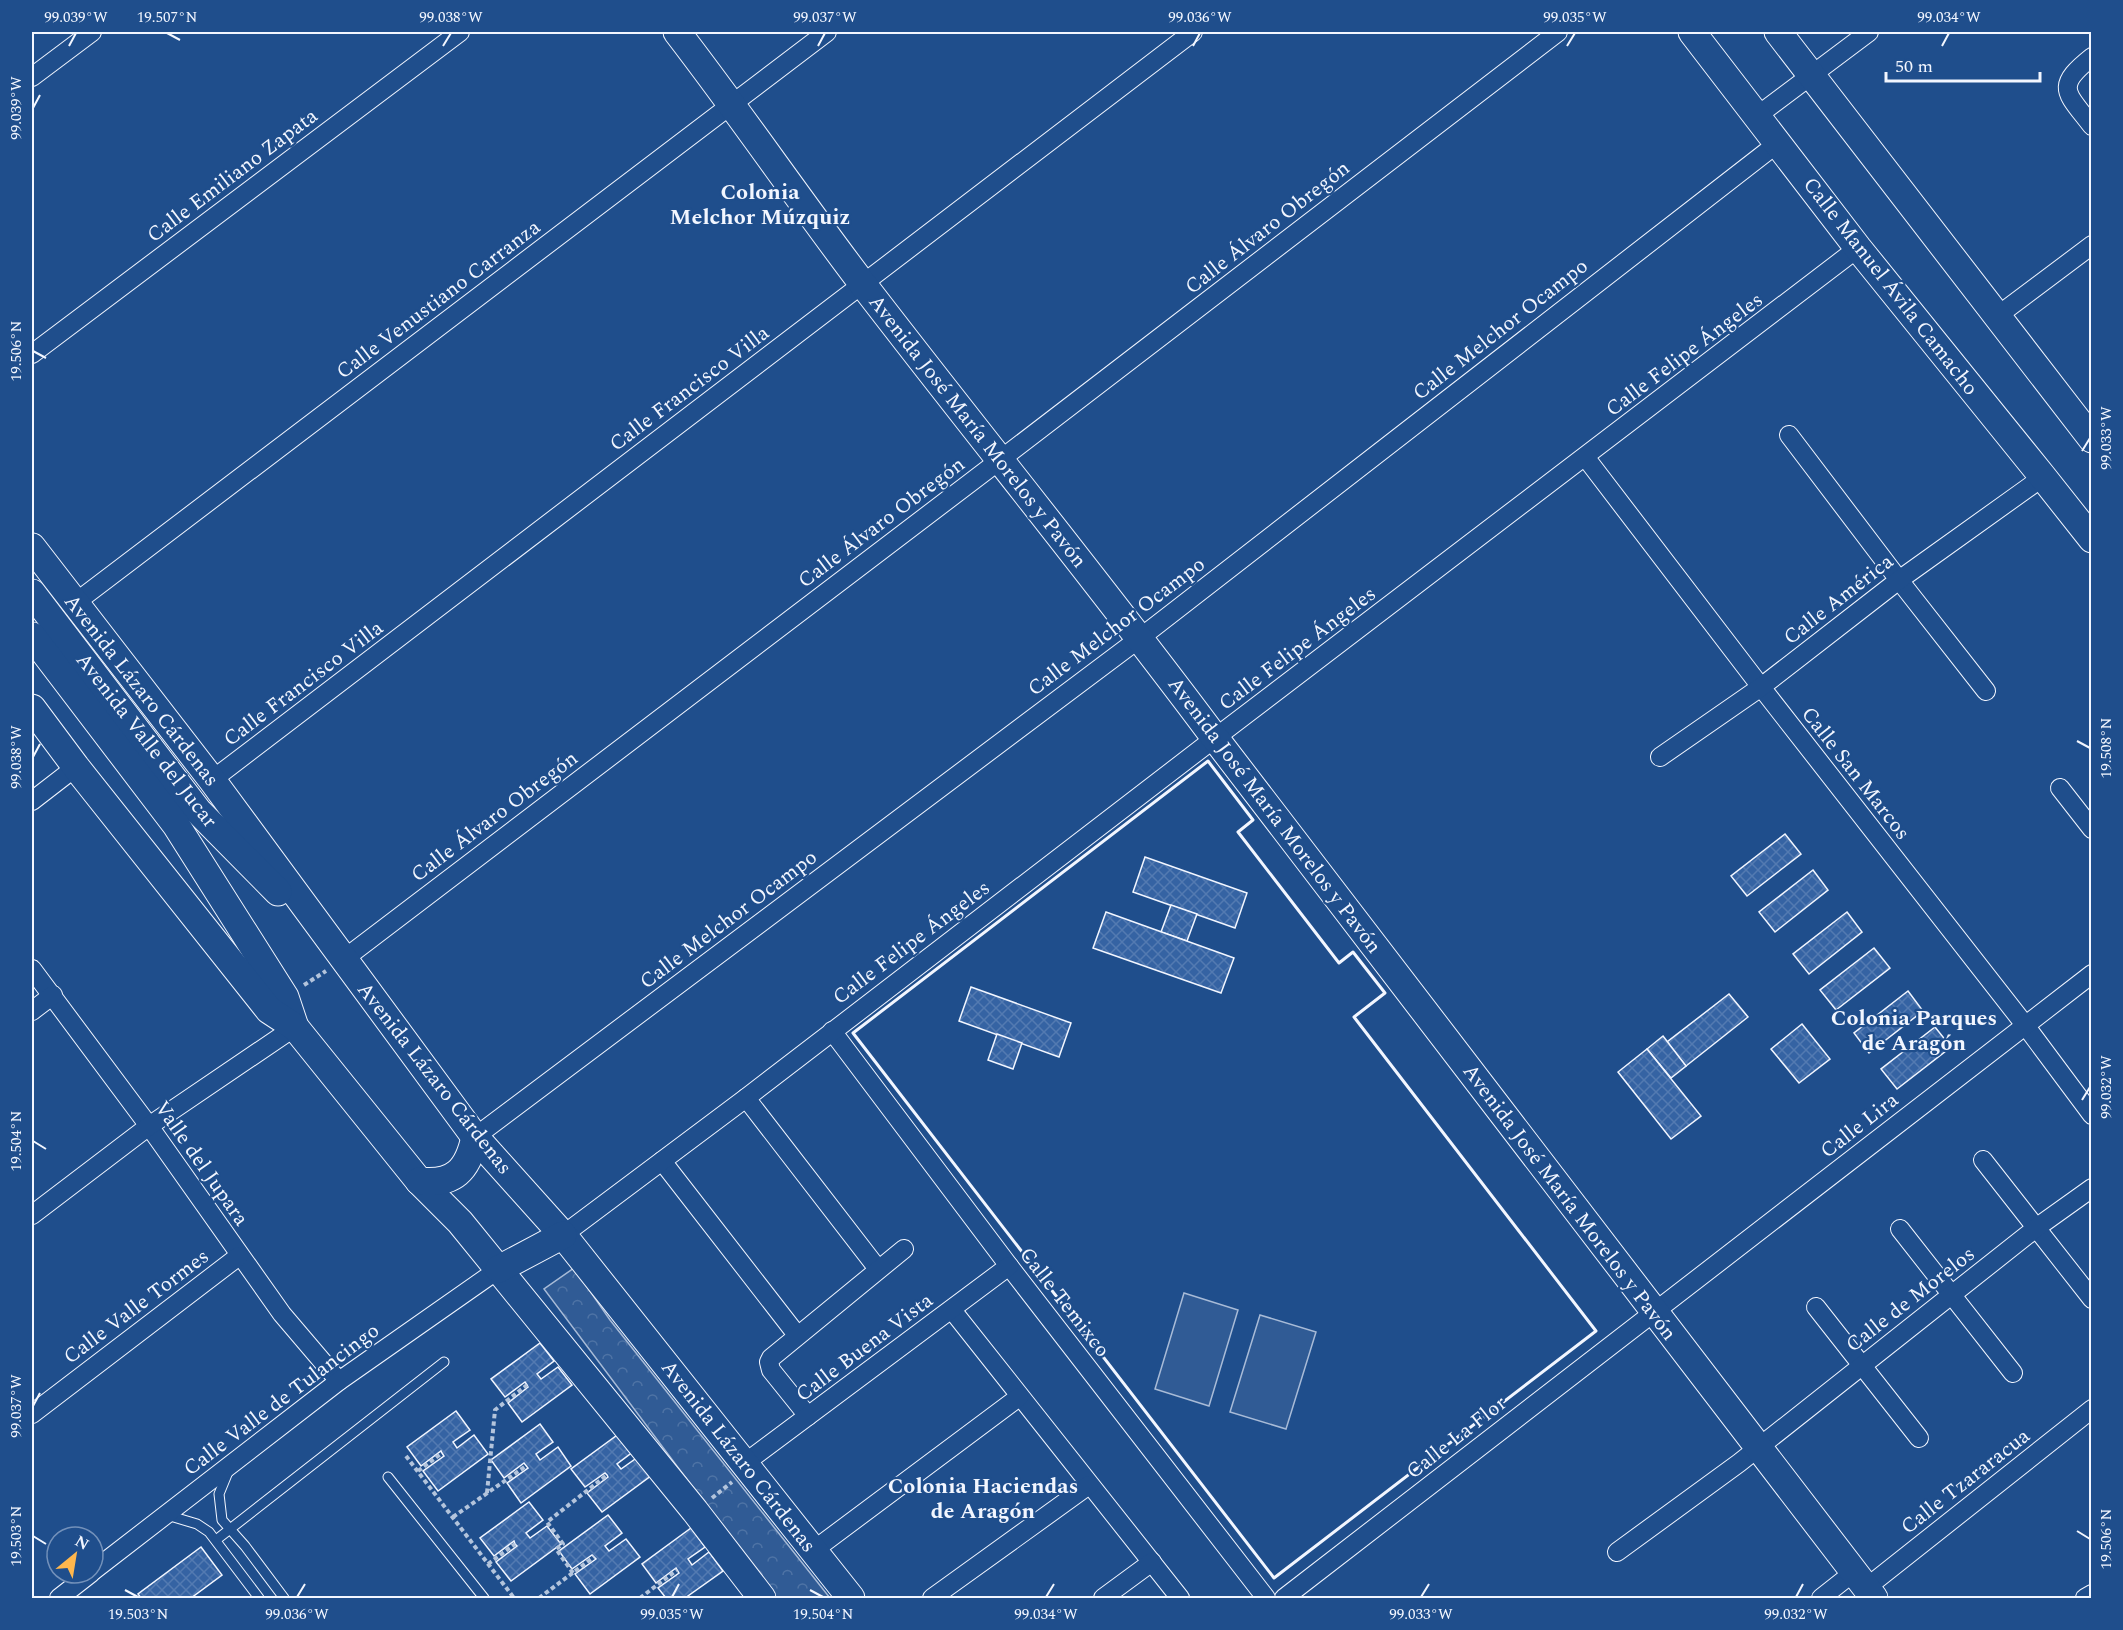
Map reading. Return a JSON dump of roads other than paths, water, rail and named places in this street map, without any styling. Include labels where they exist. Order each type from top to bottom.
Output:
[{"type":"street","points":[[32,77],[92,32]]},
{"type":"street","name":"Calle Emiliano Zapata","points":[[32,354],[460,32]]},
{"type":"street","name":"Avenida José María Morelos y Pavón","points":[[677,32],[733,104],[863,284],[1140,638],[1865,1586]]},
{"type":"street","name":"Calle Venustiano Carranza","points":[[75,603],[827,32]]},
{"type":"street","name":"Calle Francisco Villa","points":[[212,780],[1193,32]]},
{"type":"street","name":"Calle Álvaro Obregón","points":[[344,959],[1558,32]]},
{"type":"street","name":"Calle Manuel Ávila Camacho","points":[[1692,32],[1858,248],[2091,539]]},
{"type":"street","points":[[1778,32],[2091,439]]},
{"type":"street","points":[[1757,116],[1869,32]]},
{"type":"street","points":[[2091,57],[2074,72],[2067,84],[2071,98],[2091,126]]},
{"type":"street","name":"Calle Melchor Ocampo","points":[[475,1137],[1140,638],[1778,143]]},
{"type":"street","points":[[1996,317],[2091,245]]},
{"type":"street","name":"Calle Felipe Ángeles","points":[[562,1235],[746,1098],[1858,248]]},
{"type":"street","points":[[1789,435],[1986,691]]},
{"type":"street","name":"Calle San Marcos","points":[[1586,458],[2025,1026],[2091,1115]]},
{"type":"street","name":"Calle América","points":[[1660,757],[1761,687],[1899,580],[2043,477]]},
{"type":"street","name":"Avenida Lázaro Cárdenas","points":[[32,547],[212,780],[475,1137],[562,1235],[851,1599]]},
{"type":"street","name":"Avenida Valle del Jucar","points":[[32,593],[187,818],[285,997],[294,1027]]},
{"type":"street","name":"Avenida Valle del Jucar","points":[[32,636],[187,818],[344,959]]},
{"type":"street","points":[[32,708],[76,767],[269,1010],[294,1027],[419,1181],[460,1222],[695,1511],[762,1599]]},
{"type":"street","points":[[32,801],[76,767]]},
{"type":"street","points":[[2060,788],[2091,830]]},
{"type":"street","name":"Valle del Jupara","points":[[32,969],[149,1126],[282,1314],[339,1381]]},
{"type":"street","name":"Calle Lira","points":[[1654,1312],[2091,974]]},
{"type":"street","points":[[32,1011],[52,995]]},
{"type":"street","points":[[32,1215],[149,1126],[294,1027]]},
{"type":"street","name":"Calle Temixco","points":[[832,1031],[1009,1266],[1266,1599]]},
{"type":"street","points":[[746,1098],[878,1269]]},
{"type":"street","points":[[419,1181],[434,1183],[445,1181],[455,1175],[471,1154],[475,1137]]},
{"type":"street","points":[[1983,1160],[2091,1299]]},
{"type":"street","points":[[662,1161],[797,1335]]},
{"type":"street","name":"Calle de Morelos","points":[[1617,1552],[1758,1448],[2036,1228],[2091,1188]]},
{"type":"street","points":[[1900,1229],[2013,1373]]},
{"type":"street","points":[[499,1269],[562,1235]]},
{"type":"street","points":[[808,1416],[770,1366],[769,1362],[773,1354],[904,1249]]},
{"type":"street","name":"Calle Valle Tormes","points":[[32,1414],[239,1256]]},
{"type":"street","name":"Calle Buena Vista","points":[[747,1466],[808,1416],[1009,1266]]},
{"type":"street","name":"Calle Valle de Tulancingo","points":[[105,1562],[339,1381],[499,1269]]},
{"type":"street","points":[[1816,1307],[1919,1438]]},
{"type":"street","points":[[952,1310],[1180,1599]]},
{"type":"street","name":"Calle La Flor","points":[[1284,1599],[1654,1312]]},
{"type":"street","points":[[814,1550],[1019,1397]]},
{"type":"street","name":"Calle Tzararacua","points":[[1821,1599],[1865,1586],[2091,1409]]},
{"type":"street","points":[[932,1599],[1089,1485]]},
{"type":"street","points":[[1103,1599],[1152,1562]]},
{"type":"street","name":"Calle Valle de Tulancingo","points":[[58,1599],[76,1585]]},
{"type":"street","points":[[2085,1599],[2091,1594]]},
{"type":"lane","points":[[216,1540],[444,1362]]},
{"type":"lane","points":[[231,1464],[219,1494],[222,1520],[245,1546],[284,1599]]},
{"type":"lane","points":[[388,1478],[484,1599]]},
{"type":"lane","points":[[165,1514],[197,1524],[216,1540],[259,1599]]},
{"type":"district","name":"Colonia Melchor Múzquiz","points":[[760,204]]},
{"type":"district","name":"Colonia Parques de Aragón","points":[[1914,1030]]},
{"type":"district","name":"Colonia Haciendas de Aragón","points":[[983,1498]]}]
